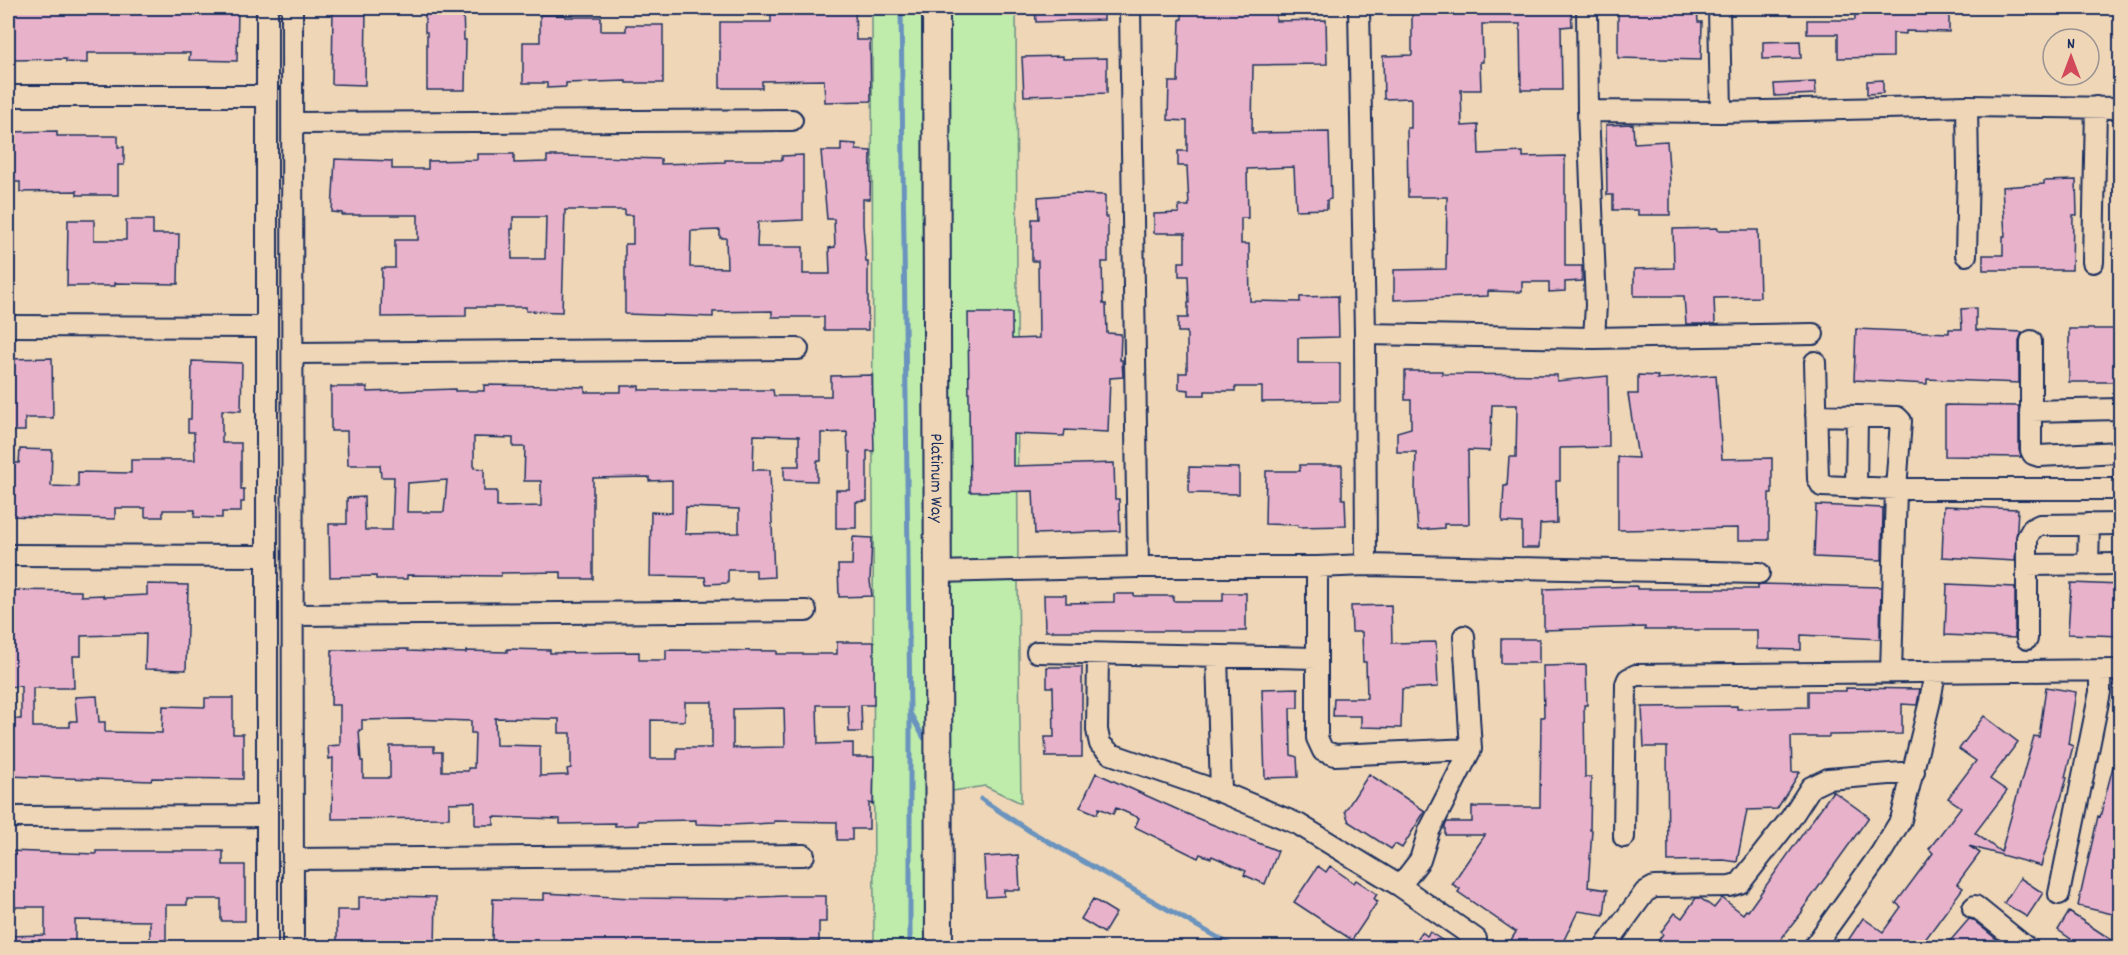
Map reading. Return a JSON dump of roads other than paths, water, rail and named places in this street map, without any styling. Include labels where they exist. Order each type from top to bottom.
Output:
[{"type":"street","points":[[267,8],[267,948]]},
{"type":"street","points":[[292,8],[294,948]]},
{"type":"street","name":"Platinum Way","points":[[936,8],[939,948]]},
{"type":"street","points":[[1130,8],[1138,567]]},
{"type":"street","points":[[1359,8],[1365,334],[1366,565]]},
{"type":"street","points":[[1587,8],[1588,111],[1596,305],[1594,338]]},
{"type":"street","points":[[1719,8],[1721,112]]},
{"type":"street","points":[[8,96],[267,96]]},
{"type":"street","points":[[1588,111],[1721,112],[1966,105],[2121,108]]},
{"type":"street","points":[[1966,105],[1968,169],[1966,255]]},
{"type":"street","points":[[2093,262],[2096,107]]},
{"type":"street","points":[[292,123],[792,120]]},
{"type":"street","points":[[8,326],[267,327]]},
{"type":"street","points":[[1365,334],[1594,338],[1813,334]]},
{"type":"street","points":[[2031,341],[2030,411],[2033,454],[2039,456],[2121,452]]},
{"type":"street","points":[[293,353],[798,349]]},
{"type":"street","points":[[1815,362],[1819,483],[1822,486],[1896,489],[2121,489]]},
{"type":"street","points":[[2030,411],[2121,409]]},
{"type":"street","points":[[1816,415],[1900,418],[1890,673]]},
{"type":"street","points":[[1856,488],[1857,416]]},
{"type":"street","points":[[2088,565],[2089,524]]},
{"type":"street","points":[[2027,639],[2027,538],[2032,529],[2040,525],[2121,524]]},
{"type":"street","points":[[8,555],[267,555]]},
{"type":"street","points":[[2027,565],[2121,564]]},
{"type":"street","points":[[938,572],[1366,565],[1759,573]]},
{"type":"street","points":[[1317,567],[1317,738],[1323,751],[1335,755],[1471,749]]},
{"type":"street","points":[[293,615],[806,611]]},
{"type":"street","points":[[1400,885],[1420,860],[1430,831],[1471,749],[1464,636]]},
{"type":"street","points":[[1037,652],[1316,657]]},
{"type":"street","points":[[1098,654],[1097,730],[1100,744],[1111,754],[1221,792],[1298,824],[1400,885],[1476,939]]},
{"type":"street","points":[[1217,656],[1221,792]]},
{"type":"street","points":[[1624,837],[1626,684],[1628,679],[1636,675],[2121,670]]},
{"type":"street","points":[[2059,894],[2100,692],[2100,671]]},
{"type":"street","points":[[1813,948],[1881,853],[1901,820],[1914,772],[1935,672]]},
{"type":"street","points":[[1604,948],[1645,892],[1654,887],[1730,886],[1740,883],[1791,818],[1811,787],[1828,779],[1914,772]]},
{"type":"street","points":[[8,817],[267,816]]},
{"type":"street","points":[[293,859],[804,855]]},
{"type":"street","points":[[1973,908],[1975,906],[2027,948]]},
{"type":"waterway","points":[[901,8],[910,713],[910,948]]},
{"type":"waterway","points":[[910,713],[924,738]]},
{"type":"waterway","points":[[981,799],[1028,830],[1236,948]]}]
